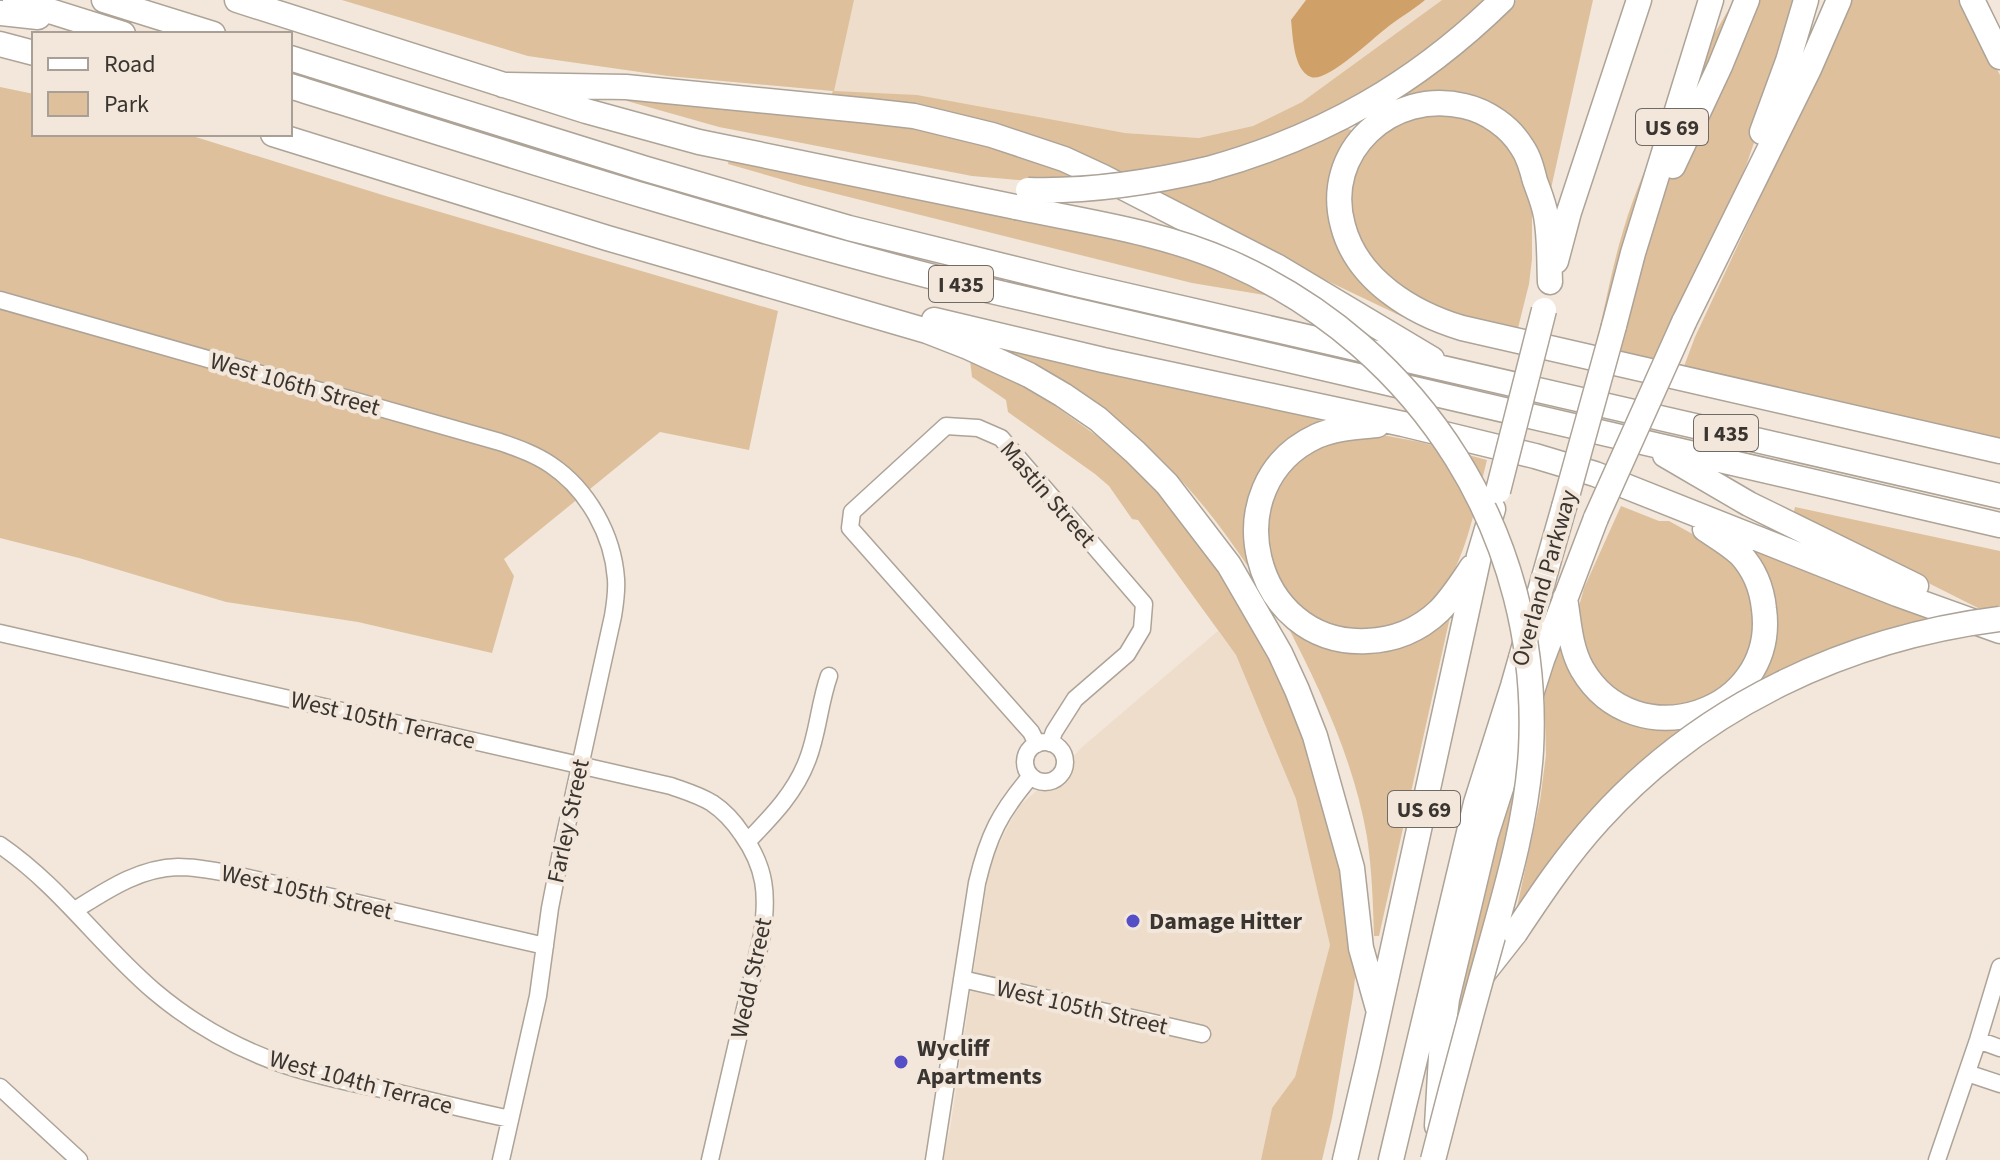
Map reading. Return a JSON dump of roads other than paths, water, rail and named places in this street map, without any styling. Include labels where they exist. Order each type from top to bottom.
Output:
[{"type":"highway","points":[[15,0],[117,32]]},
{"type":"highway","points":[[104,0],[207,32]]},
{"type":"highway","points":[[237,0],[503,85],[699,142],[959,196],[1022,199],[1131,185],[1208,169],[1298,139],[1382,95],[1434,61],[1502,0]]},
{"type":"highway","name":"US 69","points":[[1345,1160],[1479,556],[1569,212],[1639,0]]},
{"type":"highway","name":"Overland Parkway","points":[[1391,1160],[1476,803],[1513,686],[1633,253],[1711,0]]},
{"type":"highway","points":[[1633,253],[1720,66],[1747,0]]},
{"type":"highway","points":[[1707,272],[1779,87],[1806,0]]},
{"type":"highway","points":[[1434,1160],[1447,999],[1486,835],[1565,596],[1596,518],[1684,322],[1809,69],[1839,0]]},
{"type":"highway","points":[[1972,0],[2000,57]]},
{"type":"highway","points":[[0,13],[85,22]]},
{"type":"highway","points":[[0,44],[32,52]]},
{"type":"highway","name":"I 435","points":[[292,59],[660,174],[849,228],[1072,283],[2000,496]]},
{"type":"highway","points":[[0,60],[32,66]]},
{"type":"highway","points":[[503,85],[626,87],[870,111],[914,116],[992,135],[1064,159],[1103,177],[1278,267],[1452,370]]},
{"type":"highway","name":"I 435","points":[[292,87],[690,211],[882,264],[2000,525]]},
{"type":"highway","points":[[1550,282],[1546,215],[1529,160],[1521,146],[1499,123],[1470,107],[1452,103],[1424,104],[1384,118],[1360,141],[1345,168],[1339,197],[1342,225],[1349,243],[1369,273],[1386,289],[1423,314],[1462,328],[2000,451]]},
{"type":"highway","points":[[279,136],[621,243],[927,331],[1029,375],[1098,419],[1167,484],[1229,565],[1280,653],[1315,736],[1352,868],[1361,948],[1379,1012]]},
{"type":"highway","points":[[1022,199],[1197,249],[1267,281],[1307,304],[1343,330],[1392,374],[1431,420],[1463,467],[1484,508],[1513,586],[1523,630],[1530,674],[1531,752],[1515,856],[1434,1160]]},
{"type":"highway","points":[[833,304],[882,307],[1103,360],[1403,424],[1535,456],[1595,474],[1897,594],[1998,626]]},
{"type":"highway","points":[[1403,424],[1351,427],[1319,435],[1282,462],[1266,487],[1257,513],[1256,543],[1264,577],[1283,607],[1296,619],[1339,639],[1371,641],[1416,628],[1437,612],[1479,556]]},
{"type":"highway","points":[[1642,442],[1749,504],[1998,626]]},
{"type":"highway","points":[[1565,596],[1574,651],[1581,668],[1592,684],[1620,707],[1650,718],[1684,718],[1711,709],[1735,692],[1747,679],[1761,649],[1765,616],[1759,585],[1742,557],[1727,543],[1657,499]]},
{"type":"highway","points":[[1482,975],[1600,819],[1661,761],[1715,721],[1767,690],[1865,648],[1938,629],[1998,626]]},
{"type":"street","name":"West 106th Street","points":[[0,300],[500,442],[549,463],[578,490]]},
{"type":"street","name":"Mastin Street","points":[[946,426],[978,428],[1001,438],[1144,604],[1142,629],[1127,654],[1075,699],[1044,743],[850,528],[852,512],[946,426]]},
{"type":"street","name":"Farley Street","points":[[501,1160],[538,996],[557,869],[613,616],[616,581],[612,554],[603,529],[578,490]]},
{"type":"street","name":"West 105th Terrace","points":[[0,633],[671,786],[714,805],[728,816],[748,841]]},
{"type":"street","points":[[748,841],[796,785],[815,735],[821,699],[829,676]]},
{"type":"street","points":[[1044,743],[1061,750],[1064,770],[1043,782],[1031,776],[1025,765],[1032,747],[1044,743]]},
{"type":"street","points":[[934,1160],[982,860],[992,832],[1008,803],[1031,776]]},
{"type":"street","name":"Wedd Street","points":[[710,1160],[766,911],[763,875],[748,841]]},
{"type":"street","name":"West 104th Terrace","points":[[0,845],[41,876],[155,991],[212,1032],[254,1054],[311,1073],[510,1119]]},
{"type":"street","name":"West 105th Street","points":[[75,910],[142,874],[166,868],[192,867],[545,946]]},
{"type":"street","points":[[1937,1160],[2000,967]]},
{"type":"street","name":"West 105th Street","points":[[962,979],[1202,1034]]},
{"type":"street","points":[[1978,1040],[2000,1048]]},
{"type":"street","points":[[1967,1073],[2000,1084]]},
{"type":"street","points":[[0,1087],[79,1160]]},
{"type":"place","name":"Damage Hitter","points":[[1133,921]]},
{"type":"place","name":"Wycliff Apartments","points":[[901,1062]]}]
